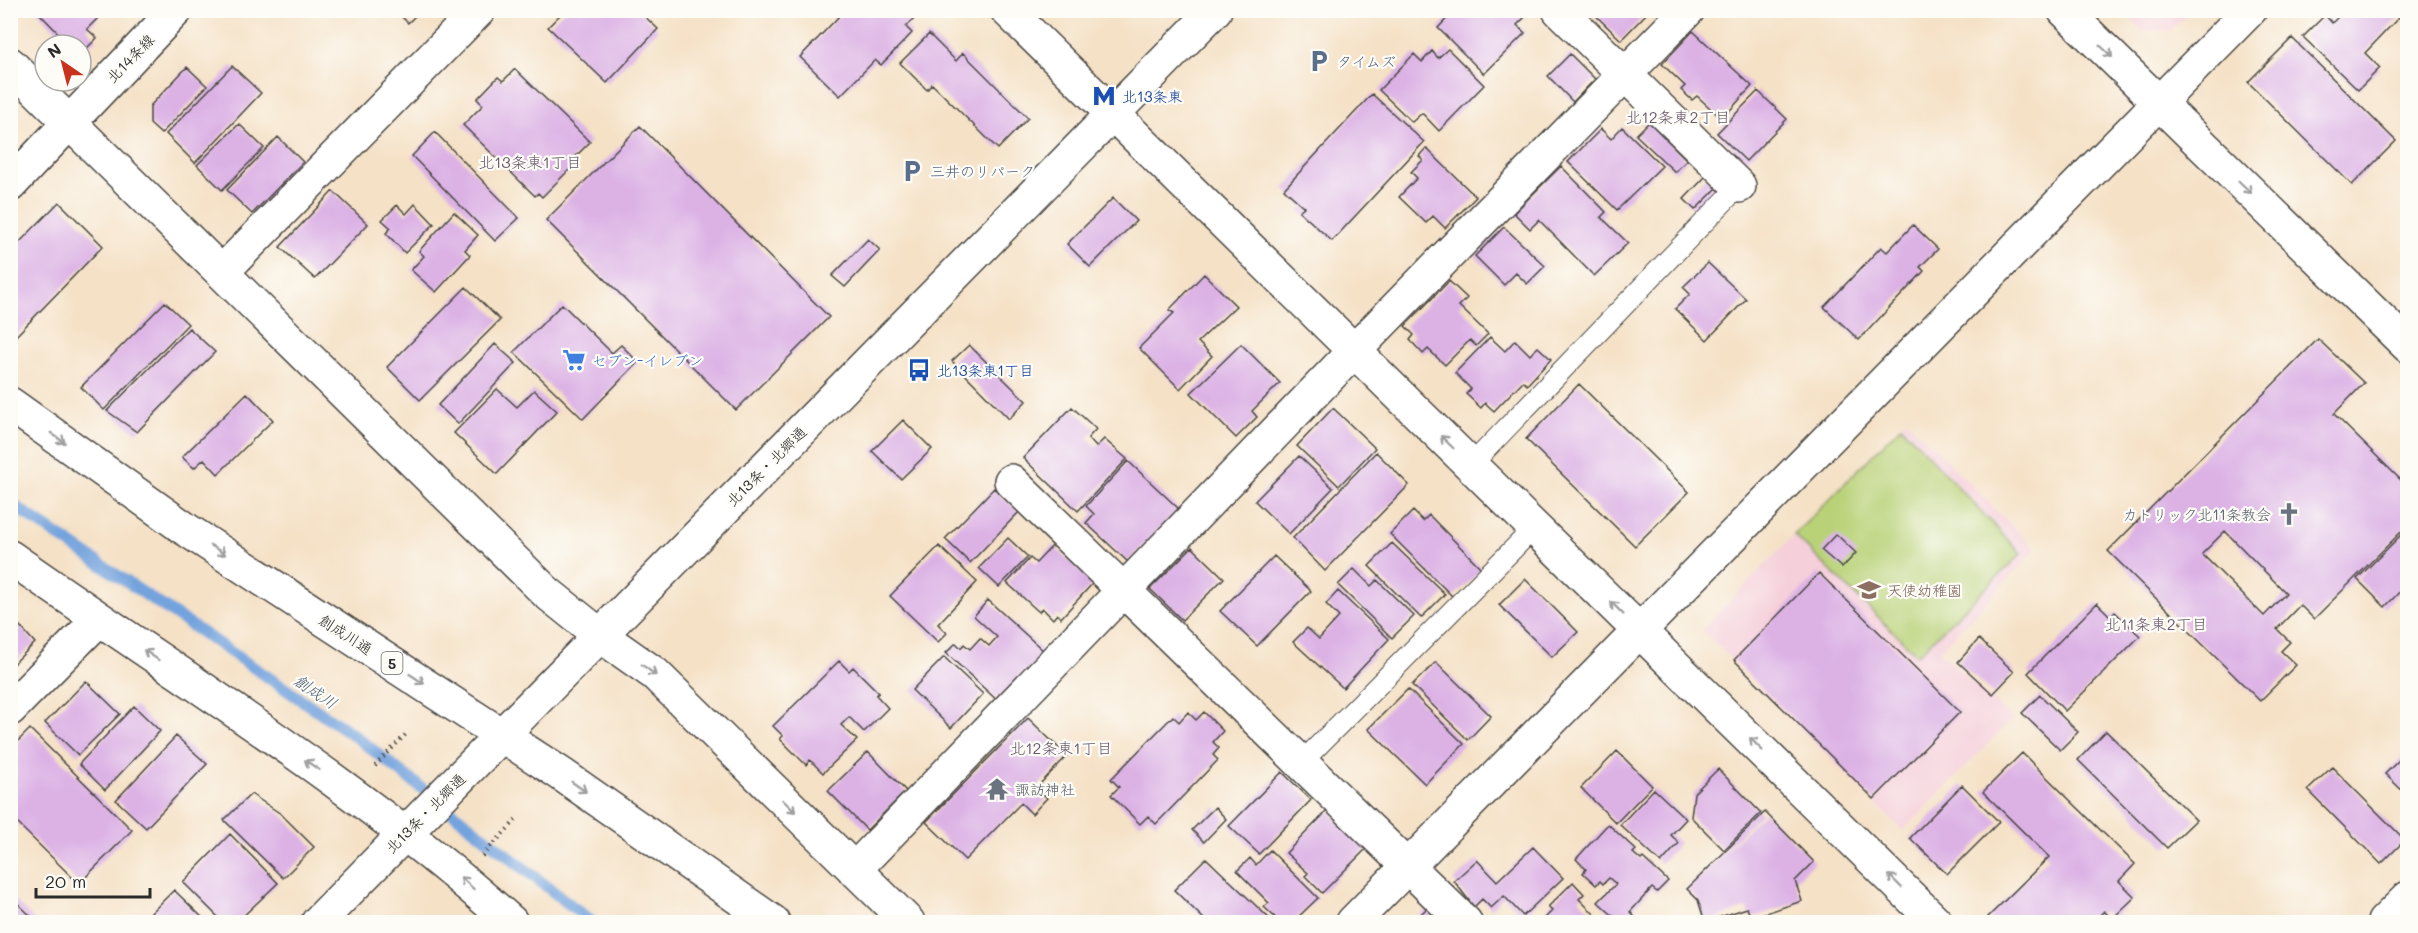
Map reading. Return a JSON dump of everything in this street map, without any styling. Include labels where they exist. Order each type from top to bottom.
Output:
[{"type":"main road","name":"北14条線","points":[[10,185],[176,10]]},
{"type":"main road","points":[[222,272],[478,10]]},
{"type":"main road","points":[[1007,10],[1936,922]]},
{"type":"main road","name":"北13条・北郷通","points":[[318,922],[1215,10]]},
{"type":"main road","points":[[1559,10],[1739,186]]},
{"type":"main road","points":[[854,870],[1353,352],[1688,10]]},
{"type":"main road","points":[[2064,10],[2408,346]]},
{"type":"main road","points":[[1353,922],[2250,10]]},
{"type":"main road","points":[[10,64],[71,121],[546,592],[654,674],[908,922]]},
{"type":"main road","name":"創成川通","points":[[10,404],[184,528],[502,735],[773,922]]},
{"type":"main road","points":[[1011,481],[1466,922]]},
{"type":"main road","points":[[10,557],[350,791],[416,822],[461,878],[511,922]]},
{"type":"main road","points":[[10,709],[99,620]]},
{"type":"main road","points":[[2384,922],[2408,898]]},
{"type":"lane","points":[[1471,465],[1739,186]]},
{"type":"lane","points":[[1302,762],[1534,527]]},
{"type":"path","points":[[372,768],[408,732]]},
{"type":"path","points":[[482,856],[519,817]]},
{"type":"shaded area","points":[[2122,11],[2191,11],[2171,30],[2143,31]]},
{"type":"shaded area","name":"天使幼稚園","points":[[1906,420],[2036,550],[1939,651],[2012,719],[1903,831],[1702,630]]},
{"type":"green space","points":[[1901,426],[2021,554],[1917,655],[1794,535]]},
{"type":"building","points":[[36,10],[106,10],[87,29],[91,33],[58,33]]},
{"type":"building","points":[[395,10],[421,10],[408,23]]},
{"type":"building","points":[[565,10],[638,10],[658,29],[607,83],[548,27]]},
{"type":"building","points":[[845,10],[915,10],[919,14],[906,27],[912,33],[881,65],[875,60],[840,96],[800,57]]},
{"type":"building","points":[[1455,10],[1524,10],[1528,14],[1517,25],[1525,33],[1484,74],[1438,28]]},
{"type":"building","points":[[1590,10],[1650,10],[1621,40]]},
{"type":"building","points":[[2345,10],[2398,10],[2402,14],[2365,53],[2380,68],[2358,90],[2303,37],[2325,15],[2332,23]]},
{"type":"building","points":[[1693,31],[1752,86],[1722,119],[1697,96],[1692,100],[1681,90],[1685,86],[1662,64]]},
{"type":"building","points":[[929,34],[956,61],[963,53],[1028,118],[998,149],[932,84],[927,90],[900,63]]},
{"type":"building","points":[[2292,38],[2396,141],[2352,185],[2248,82]]},
{"type":"building","points":[[1448,49],[1484,85],[1439,131],[1422,113],[1412,122],[1379,90],[1414,54],[1422,62],[1432,51],[1438,58]]},
{"type":"building","points":[[1570,54],[1595,79],[1573,102],[1548,76]]},
{"type":"building","points":[[232,66],[261,93],[195,163],[166,134]]},
{"type":"building","points":[[187,67],[207,86],[161,134],[150,124],[150,106]]},
{"type":"building","points":[[515,69],[590,142],[571,161],[574,165],[542,197],[538,193],[535,196],[463,125],[483,105],[477,99],[498,77],[503,81]]},
{"type":"building","points":[[1758,91],[1787,119],[1746,161],[1717,133]]},
{"type":"building","points":[[1372,94],[1424,142],[1332,241],[1299,211],[1304,207],[1284,189]]},
{"type":"building","points":[[1649,122],[1687,160],[1675,172],[1636,135]]},
{"type":"building","points":[[239,124],[264,148],[222,190],[197,165]]},
{"type":"building","points":[[640,126],[829,317],[736,410],[546,220]]},
{"type":"building","points":[[1622,127],[1662,166],[1617,210],[1568,162],[1601,129],[1611,139]]},
{"type":"building","points":[[435,132],[519,218],[495,241],[412,156]]},
{"type":"building","points":[[278,137],[303,162],[252,214],[227,190]]},
{"type":"building","points":[[1426,148],[1476,197],[1445,228],[1433,216],[1426,223],[1399,197],[1417,178],[1411,172],[1423,160],[1419,156]]},
{"type":"building","points":[[1561,166],[1606,212],[1601,217],[1628,243],[1594,276],[1539,220],[1530,229],[1514,213]]},
{"type":"building","points":[[1706,176],[1718,187],[1695,210],[1684,199]]},
{"type":"building","points":[[333,191],[368,224],[315,279],[280,247]]},
{"type":"building","points":[[1113,198],[1136,221],[1090,267],[1067,244]]},
{"type":"building","points":[[59,202],[103,246],[13,339],[10,337],[10,252]]},
{"type":"building","points":[[415,204],[434,224],[405,253],[386,233],[391,228],[382,220],[397,205],[406,214]]},
{"type":"building","points":[[454,212],[478,235],[465,250],[470,255],[436,292],[411,270],[424,256],[419,251]]},
{"type":"building","points":[[1913,225],[1938,249],[1920,267],[1924,271],[1859,340],[1824,307],[1881,247],[1887,252]]},
{"type":"building","points":[[1504,227],[1545,266],[1527,284],[1516,273],[1504,285],[1475,256]]},
{"type":"building","points":[[868,239],[880,250],[845,287],[832,276]]},
{"type":"building","points":[[1708,263],[1746,299],[1707,340],[1675,309],[1690,294],[1683,287]]},
{"type":"building","points":[[1204,274],[1236,306],[1198,342],[1212,356],[1180,389],[1139,348],[1174,313],[1169,310]]},
{"type":"building","points":[[1449,281],[1467,298],[1459,306],[1488,334],[1476,346],[1470,340],[1445,365],[1428,349],[1423,354],[1410,340],[1414,335],[1405,326]]},
{"type":"building","points":[[466,287],[500,320],[420,400],[387,367]]},
{"type":"building","points":[[165,302],[188,324],[104,410],[81,387]]},
{"type":"building","points":[[562,304],[612,353],[621,345],[638,362],[583,419],[514,352]]},
{"type":"building","points":[[189,328],[215,352],[137,432],[107,411]]},
{"type":"building","points":[[1490,337],[1505,351],[1515,340],[1530,355],[1538,347],[1551,359],[1527,385],[1523,381],[1494,411],[1485,403],[1481,408],[1466,394],[1471,389],[1455,373]]},
{"type":"building","points":[[2318,339],[2364,383],[2334,414],[2408,487],[2408,525],[2314,619],[2300,605],[2277,629],[2290,642],[2281,651],[2296,665],[2260,701],[2108,551]],"holes":[[[2225,531],[2286,593],[2264,616],[2202,554]]]},
{"type":"building","points":[[495,344],[516,363],[458,424],[438,405]]},
{"type":"building","points":[[1241,344],[1280,383],[1252,411],[1257,417],[1236,438],[1191,393]]},
{"type":"building","points":[[969,345],[1026,401],[1009,419],[952,361]]},
{"type":"building","points":[[1579,384],[1689,492],[1635,546],[1526,439]]},
{"type":"building","points":[[497,389],[517,407],[534,390],[557,411],[497,474],[454,433]]},
{"type":"building","points":[[247,393],[273,420],[218,474],[204,459],[194,468],[182,457]]},
{"type":"building","points":[[1072,407],[1096,429],[1088,438],[1096,447],[1104,439],[1127,459],[1078,511],[1023,458]]},
{"type":"building","points":[[1333,408],[1375,448],[1339,486],[1297,446]]},
{"type":"building","points":[[903,420],[932,449],[901,479],[872,451]]},
{"type":"building","points":[[1376,452],[1409,485],[1325,571],[1293,538]]},
{"type":"building","points":[[1299,456],[1333,488],[1289,534],[1255,501]]},
{"type":"building","points":[[1128,461],[1179,509],[1128,562],[1086,523],[1094,514],[1086,506]]},
{"type":"building","points":[[994,488],[1019,512],[970,563],[945,539]]},
{"type":"building","points":[[1413,511],[1423,521],[1429,515],[1482,569],[1453,597],[1390,534]]},
{"type":"building","points":[[2408,528],[2408,583],[2385,607],[2357,579]]},
{"type":"building","points":[[1836,534],[1856,553],[1842,568],[1821,550]]},
{"type":"building","points":[[1008,538],[1028,557],[999,587],[979,568]]},
{"type":"building","points":[[1392,543],[1445,594],[1421,618],[1369,566]]},
{"type":"building","points":[[1053,545],[1093,583],[1061,618],[1057,614],[1053,619],[1042,608],[1039,612],[1007,583],[1030,558],[1036,563]]},
{"type":"building","points":[[939,546],[977,582],[938,624],[947,633],[938,642],[890,596]]},
{"type":"building","points":[[1192,547],[1224,578],[1182,620],[1150,589]]},
{"type":"building","points":[[1274,556],[1311,591],[1257,646],[1220,611]]},
{"type":"building","points":[[1354,569],[1371,586],[1377,580],[1414,616],[1392,638],[1338,585]]},
{"type":"building","points":[[1819,573],[1960,712],[1874,799],[1734,660]]},
{"type":"building","points":[[1525,579],[1578,632],[1552,657],[1499,605]]},
{"type":"building","points":[[1338,591],[1389,639],[1343,688],[1293,642],[1307,628],[1319,639],[1339,617],[1326,604]]},
{"type":"building","points":[[988,600],[1046,653],[1000,703],[946,653],[956,643],[961,648],[964,644],[970,649],[980,638],[989,646],[997,637],[974,616]]},
{"type":"building","points":[[2097,603],[2111,617],[2115,612],[2140,636],[2065,711],[2028,673]]},
{"type":"building","points":[[19,625],[35,643],[10,667],[10,634]]},
{"type":"building","points":[[1979,639],[2014,672],[1993,694],[1958,662]]},
{"type":"building","points":[[944,657],[983,694],[951,728],[912,690]]},
{"type":"building","points":[[839,661],[849,671],[853,667],[879,693],[876,695],[888,708],[864,732],[849,717],[841,725],[857,740],[823,773],[810,760],[806,765],[780,739],[783,736],[773,726]]},
{"type":"building","points":[[1436,662],[1491,716],[1468,740],[1412,685]]},
{"type":"building","points":[[86,681],[120,714],[78,755],[45,723]]},
{"type":"building","points":[[1408,689],[1464,744],[1425,784],[1368,729]]},
{"type":"building","points":[[2040,695],[2078,732],[2060,750],[2022,713]]},
{"type":"building","points":[[134,706],[160,731],[105,790],[79,764]]},
{"type":"building","points":[[1188,712],[1196,720],[1204,712],[1223,731],[1213,742],[1219,748],[1213,755],[1218,760],[1156,824],[1148,816],[1140,824],[1111,795],[1119,787],[1111,779],[1173,716],[1179,722]]},
{"type":"building","points":[[1028,718],[1067,756],[1037,787],[1047,798],[1032,814],[1021,803],[965,860],[926,822]]},
{"type":"building","points":[[30,729],[132,830],[79,884],[10,816],[10,749]]},
{"type":"building","points":[[2106,731],[2196,820],[2167,848],[2078,760]]},
{"type":"building","points":[[176,736],[207,764],[146,828],[116,800]]},
{"type":"building","points":[[1617,751],[1652,786],[1616,823],[1581,788]]},
{"type":"building","points":[[2408,751],[2408,796],[2385,774]]},
{"type":"building","points":[[868,752],[906,791],[867,830],[828,791]]},
{"type":"building","points":[[2022,753],[2135,864],[2119,881],[2135,897],[2112,919],[2104,911],[2093,922],[1994,922],[1988,917],[2049,857],[1983,792]]},
{"type":"building","points":[[2332,767],[2405,840],[2381,864],[2308,790]]},
{"type":"building","points":[[1718,769],[1761,813],[1724,850],[1691,817],[1694,793]]},
{"type":"building","points":[[1282,772],[1311,800],[1259,854],[1229,826]]},
{"type":"building","points":[[1962,785],[1999,822],[1947,874],[1910,838]]},
{"type":"building","points":[[1654,789],[1686,819],[1671,835],[1679,843],[1661,863],[1620,825]]},
{"type":"building","points":[[251,794],[281,814],[314,847],[283,878],[224,820]]},
{"type":"building","points":[[1215,807],[1226,819],[1204,842],[1192,830]]},
{"type":"building","points":[[1328,810],[1367,848],[1322,893],[1305,876],[1308,873],[1286,853]]},
{"type":"building","points":[[1765,812],[1814,862],[1795,881],[1802,901],[1751,918],[1747,908],[1705,922],[1698,900],[1687,889]]},
{"type":"building","points":[[1608,824],[1636,850],[1633,853],[1641,860],[1643,858],[1668,881],[1657,892],[1652,888],[1630,912],[1634,916],[1628,922],[1620,922],[1598,902],[1616,884],[1609,878],[1603,884],[1600,881],[1596,885],[1583,873],[1586,869],[1576,859]]},
{"type":"building","points":[[230,834],[278,883],[237,922],[223,922],[183,882]]},
{"type":"building","points":[[1533,847],[1563,878],[1523,916],[1504,896],[1491,908],[1482,899],[1474,907],[1454,881],[1477,860],[1497,881]]},
{"type":"building","points":[[1270,850],[1318,898],[1293,922],[1280,922],[1264,907],[1269,903],[1237,871],[1250,858],[1256,865]]},
{"type":"building","points":[[1206,858],[1273,922],[1207,922],[1174,890]]},
{"type":"building","points":[[1573,882],[1584,894],[1579,899],[1601,921],[1606,916],[1613,922],[1541,922],[1552,911],[1548,907]]},
{"type":"building","points":[[174,890],[207,922],[142,922]]},
{"type":"building","points":[[10,896],[37,922],[10,922]]},
{"type":"building","points":[[1427,908],[1443,922],[1413,922]]},
{"type":"waterway","name":"創成川","points":[[10,503],[355,736],[592,922]]},
{"type":"place","name":"タイムズ","points":[[1319,61]]},
{"type":"place","name":"北13条東","points":[[1104,96]]},
{"type":"place","name":"三井のリパーク","points":[[912,171]]},
{"type":"place","name":"セブン-イレブン","points":[[574,360]]},
{"type":"place","name":"北13条東1丁目","points":[[919,370]]},
{"type":"place","name":"カトリック北11条教会","points":[[2289,514]]},
{"type":"place","name":"天使幼稚園","points":[[1869,590]]},
{"type":"place","name":"諏訪神社","points":[[997,789]]},
{"type":"district","name":"北12条東2丁目","points":[[1678,116]]},
{"type":"district","name":"北13条東1丁目","points":[[530,161]]},
{"type":"district","name":"北11条東2丁目","points":[[2156,623]]},
{"type":"district","name":"北12条東1丁目","points":[[1061,747]]}]
